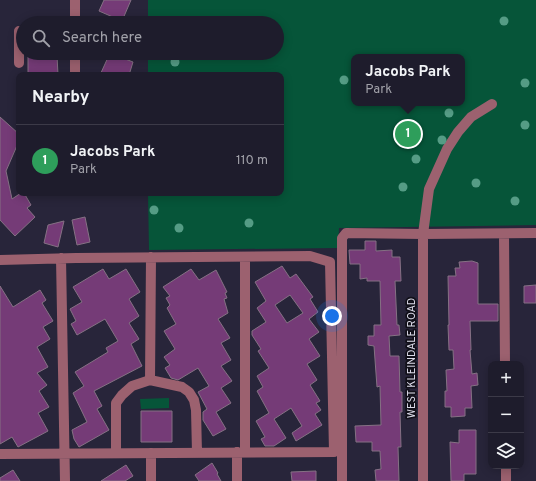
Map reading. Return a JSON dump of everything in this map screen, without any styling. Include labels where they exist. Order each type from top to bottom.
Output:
[{"type":"street","points":[[75,0],[75,16]]},
{"type":"street","points":[[75,60],[75,72]]},
{"type":"street","name":"WEST KLEINDALE ROAD","points":[[423,481],[423,234],[429,190],[447,149],[458,132],[471,117],[492,104]]},
{"type":"street","points":[[342,481],[342,238],[346,233],[536,233]]},
{"type":"street","points":[[504,234],[505,361]]},
{"type":"street","points":[[0,260],[61,258],[310,256],[330,262],[334,452],[0,454]]},
{"type":"street","points":[[150,380],[151,257]]},
{"type":"street","points":[[237,481],[241,452],[245,257]]},
{"type":"street","points":[[61,258],[65,481]]},
{"type":"street","points":[[116,453],[116,402],[132,386],[150,380],[182,387],[190,392],[194,400],[196,410],[197,453]]},
{"type":"street","points":[[151,453],[151,481]]},
{"type":"street","points":[[506,469],[506,481]]},
{"type":"green space","points":[[148,0],[536,0],[536,225],[339,228],[338,248],[149,250],[148,196],[284,196],[284,72],[148,72],[148,60],[284,60],[284,16],[148,16]]},
{"type":"green space","points":[[169,398],[169,408],[141,409],[140,399]]},
{"type":"building","points":[[104,0],[131,0],[124,16],[110,16],[99,11]]},
{"type":"building","points":[[28,60],[57,60],[58,72],[28,72]]},
{"type":"building","points":[[107,60],[128,60],[133,62],[130,72],[101,72]]},
{"type":"building","points":[[0,117],[16,131],[16,148],[6,171],[12,199],[16,196],[26,196],[31,205],[27,208],[35,217],[15,236],[0,220]]},
{"type":"building","points":[[85,217],[90,242],[77,245],[72,220]]},
{"type":"building","points":[[64,221],[58,247],[44,243],[48,225]]},
{"type":"building","points":[[365,241],[376,241],[376,251],[392,250],[392,257],[400,257],[401,281],[395,281],[397,325],[399,325],[400,335],[389,336],[390,356],[399,356],[400,392],[402,392],[402,412],[400,412],[401,447],[398,447],[399,481],[376,481],[375,470],[381,469],[380,451],[372,451],[372,442],[356,442],[355,426],[381,425],[380,386],[377,387],[374,346],[368,345],[368,336],[374,336],[374,325],[381,325],[380,281],[367,281],[367,278],[360,279],[360,264],[350,264],[349,250],[365,250]]},
{"type":"building","points":[[472,261],[478,263],[478,304],[498,304],[498,321],[470,321],[472,374],[477,373],[478,385],[471,386],[472,408],[465,408],[465,416],[451,417],[451,407],[445,407],[445,391],[447,391],[446,370],[454,369],[453,350],[449,350],[448,276],[456,276],[455,268],[460,268],[459,262]]},
{"type":"building","points":[[282,266],[290,278],[296,274],[313,297],[310,299],[318,312],[309,319],[319,332],[309,339],[320,356],[307,364],[317,380],[310,385],[320,401],[316,403],[321,410],[315,414],[322,425],[296,441],[292,433],[302,426],[291,408],[274,419],[286,438],[274,446],[265,446],[261,439],[265,437],[256,421],[269,413],[257,391],[263,387],[257,376],[269,368],[258,351],[261,349],[252,335],[252,331],[266,322],[257,308],[266,301],[255,282]],"holes":[[[290,295],[303,313],[287,323],[275,305]]]},
{"type":"building","points":[[103,269],[109,279],[126,269],[140,292],[129,299],[139,316],[129,323],[139,339],[131,344],[142,366],[94,391],[102,406],[97,409],[109,430],[79,447],[74,439],[72,430],[87,422],[73,393],[84,386],[75,372],[108,352],[106,348],[118,341],[105,319],[77,335],[71,324],[76,321],[70,309],[82,302],[73,287]]},
{"type":"building","points":[[191,269],[199,280],[216,270],[227,292],[225,293],[227,298],[224,299],[228,313],[218,319],[230,338],[221,343],[231,360],[221,366],[232,381],[221,388],[231,403],[216,412],[226,429],[213,436],[203,420],[203,412],[207,409],[198,392],[209,386],[198,368],[178,380],[171,378],[165,368],[170,365],[164,357],[175,349],[164,331],[176,324],[167,308],[170,305],[166,298],[170,296],[163,287]]},
{"type":"building","points":[[536,285],[536,303],[524,303],[524,286]]},
{"type":"building","points":[[0,286],[13,307],[40,290],[46,300],[42,303],[53,321],[43,327],[50,339],[37,347],[48,367],[37,373],[47,385],[39,391],[49,407],[38,413],[48,431],[18,447],[12,437],[0,444]]},
{"type":"building","points":[[141,411],[172,411],[172,442],[141,442]]},
{"type":"building","points":[[459,430],[476,430],[476,474],[464,474],[464,481],[451,481],[450,442],[459,443]]},
{"type":"building","points":[[212,463],[221,481],[199,481],[195,475]]},
{"type":"building","points":[[126,465],[133,476],[125,481],[101,481]]},
{"type":"building","points":[[13,470],[20,481],[0,481],[0,478]]},
{"type":"building","points":[[316,471],[316,481],[292,481],[291,472]]},
{"type":"place","name":"Jacobs Park","points":[[408,134]]}]
